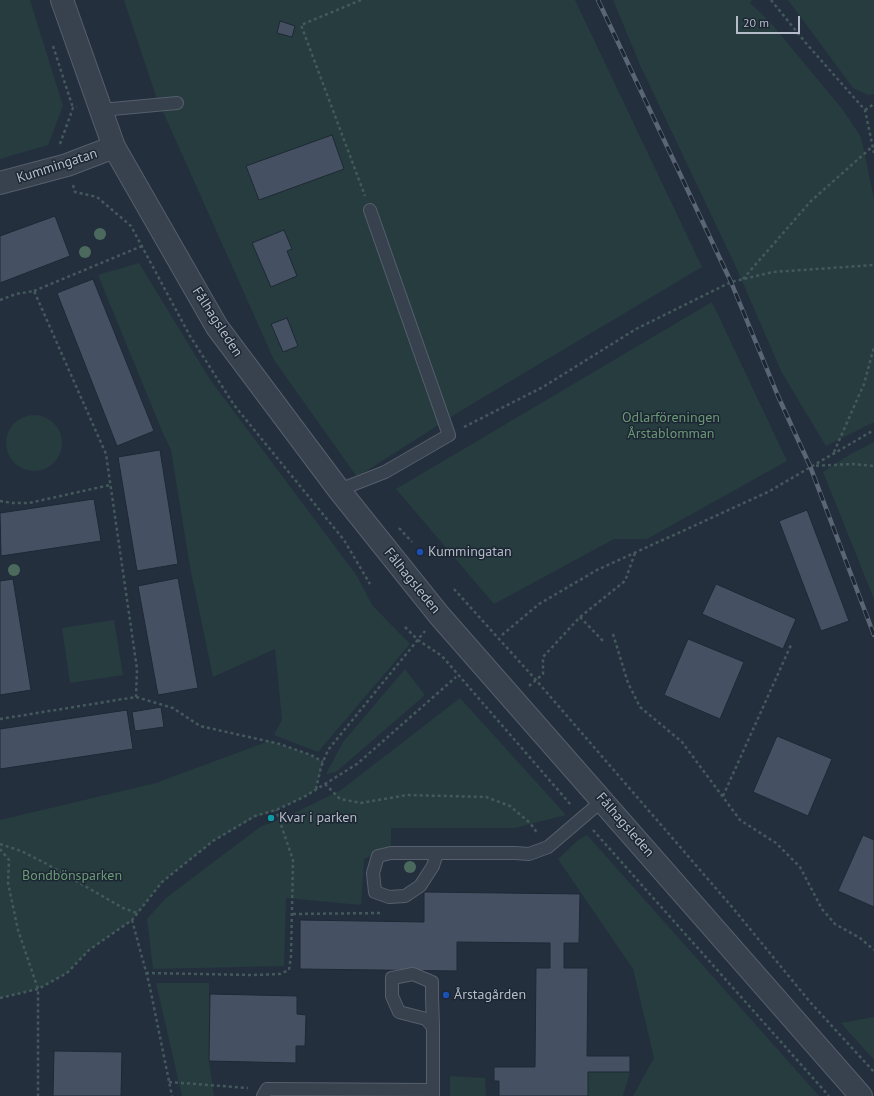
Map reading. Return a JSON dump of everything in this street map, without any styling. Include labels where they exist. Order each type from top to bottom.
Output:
[{"type":"street","name":"Fålhagsleden","points":[[62,0],[114,147],[217,327],[339,490],[439,615],[603,800],[860,1096]]},
{"type":"street","name":"Kummingatan","points":[[0,183],[67,165],[114,147]]},
{"type":"lane","points":[[101,110],[177,103]]},
{"type":"lane","points":[[339,490],[385,472],[449,435],[370,210]]},
{"type":"lane","points":[[437,853],[433,866],[420,886],[405,896],[389,897],[375,892],[373,873],[378,856],[391,852],[529,854],[548,847],[603,800]]},
{"type":"lane","points":[[265,1093],[433,1093],[433,1027],[432,982],[413,974],[392,978],[392,996],[399,1012],[426,1019],[433,1027]]},
{"type":"path","points":[[361,0],[301,25],[370,210]]},
{"type":"path","points":[[771,0],[805,42],[865,110],[874,153]]},
{"type":"path","points":[[52,43],[73,108]]},
{"type":"path","points":[[865,110],[874,104]]},
{"type":"path","points":[[742,279],[811,201],[873,146]]},
{"type":"path","points":[[0,300],[16,294],[34,291],[142,246]]},
{"type":"path","points":[[449,435],[543,387],[636,329],[732,282],[773,272],[874,264]]},
{"type":"path","points":[[34,291],[106,454],[137,669],[136,696]]},
{"type":"path","points":[[834,452],[864,384],[874,347]]},
{"type":"path","points":[[502,635],[539,604],[597,570],[768,492],[810,466],[874,430]]},
{"type":"path","points":[[810,466],[853,464],[874,466]]},
{"type":"path","points":[[0,501],[29,503],[110,485]]},
{"type":"path","points":[[495,717],[543,674],[543,657],[580,616],[625,581],[635,553]]},
{"type":"path","points":[[454,589],[536,680],[732,908],[810,1002],[874,1072]]},
{"type":"path","points":[[316,790],[323,762],[328,750],[439,615]]},
{"type":"path","points":[[580,616],[603,641]]},
{"type":"path","points":[[405,627],[418,640],[442,656],[828,1096]]},
{"type":"path","points":[[613,634],[628,682],[640,707],[682,742],[740,820],[776,843],[800,867],[822,909],[835,924],[860,938],[874,950]]},
{"type":"path","points":[[723,796],[791,644]]},
{"type":"path","points":[[0,998],[38,988],[67,972],[89,950],[132,920],[162,882],[213,841],[255,816],[276,810],[304,798],[357,764],[456,677]]},
{"type":"path","points":[[0,719],[136,696],[173,708],[200,726],[280,744],[311,755],[323,762]]},
{"type":"path","points":[[325,784],[340,799],[361,803],[407,795],[486,797],[510,806],[530,823],[548,847]]},
{"type":"path","points":[[146,973],[253,975],[280,974],[288,970],[292,956],[293,860],[276,810]]},
{"type":"path","points":[[0,844],[33,857],[124,908],[137,913]]},
{"type":"path","points":[[0,849],[9,860],[8,883],[18,930],[38,988],[38,1096]]},
{"type":"path","points":[[293,914],[383,913]]},
{"type":"path","points":[[132,920],[146,973],[172,1096]]},
{"type":"path","points":[[169,1082],[265,1093]]},
{"type":"green space","points":[[0,0],[30,0],[63,106],[48,145],[0,159]]},
{"type":"green space","points":[[124,0],[575,0],[702,267],[462,410],[357,477],[274,360],[156,96]]},
{"type":"green space","points":[[613,0],[752,0],[750,3],[770,22],[843,110],[861,137],[874,199],[874,422],[826,446],[782,373],[735,265],[641,67]]},
{"type":"green space","points":[[788,0],[874,0],[874,94],[868,95],[853,88]]},
{"type":"green space","points":[[139,263],[211,381],[357,576],[372,605],[410,644],[318,752],[274,735],[282,720],[275,649],[213,677],[190,567],[171,450],[98,275]]},
{"type":"green space","name":"Odlarföreningen Årstablomman","points":[[712,302],[787,461],[647,539],[614,539],[494,604],[396,489]]},
{"type":"green space","points":[[34,415],[49,420],[57,428],[62,443],[57,458],[49,466],[34,471],[19,466],[11,458],[6,443],[11,428],[19,420]]},
{"type":"green space","points":[[874,442],[874,599],[823,472],[849,455]]},
{"type":"green space","points":[[114,620],[123,675],[70,683],[62,628]]},
{"type":"green space","points":[[405,669],[425,695],[336,772],[326,774],[343,742]]},
{"type":"green space","points":[[460,698],[566,815],[515,828],[391,828],[391,846],[364,859],[361,905],[286,898],[284,966],[153,969],[147,919],[166,898],[260,827],[286,817],[341,790]]},
{"type":"green space","name":"Bondbönsparken","points":[[269,741],[311,755],[323,762],[316,790],[276,810],[255,817],[213,841],[162,882],[132,920],[89,950],[67,973],[38,989],[0,998],[0,820],[156,783]]},
{"type":"green space","points":[[587,835],[819,1096],[633,1096],[654,1058],[633,969],[558,859],[578,840]]},
{"type":"green space","points":[[156,983],[209,983],[209,1061],[214,1096],[182,1096]]},
{"type":"green space","points":[[874,1017],[874,1060],[841,1023]]},
{"type":"green space","points":[[588,1072],[630,1072],[623,1096],[588,1096]]},
{"type":"green space","points":[[450,1076],[485,1078],[486,1096],[450,1096]]},
{"type":"building","points":[[280,21],[295,26],[292,37],[277,33]]},
{"type":"building","points":[[332,135],[344,169],[259,200],[246,166]]},
{"type":"building","points":[[55,216],[70,256],[0,283],[0,236]]},
{"type":"building","points":[[284,230],[292,249],[287,251],[297,276],[271,287],[252,243]]},
{"type":"building","points":[[93,279],[154,431],[117,446],[57,293]]},
{"type":"building","points":[[287,318],[298,346],[283,352],[271,324]]},
{"type":"building","points":[[160,450],[178,564],[137,571],[118,457]]},
{"type":"building","points":[[94,499],[101,541],[1,556],[0,513]]},
{"type":"building","points":[[807,510],[849,621],[821,631],[779,521]]},
{"type":"building","points":[[178,578],[198,688],[158,695],[138,586]]},
{"type":"building","points":[[13,579],[31,690],[0,695],[0,581]]},
{"type":"building","points":[[716,584],[796,619],[783,649],[702,614]]},
{"type":"building","points":[[688,639],[744,662],[720,719],[664,695]]},
{"type":"building","points":[[161,707],[164,727],[135,731],[132,712]]},
{"type":"building","points":[[127,710],[133,749],[0,769],[0,729]]},
{"type":"building","points":[[777,736],[832,759],[808,816],[753,792]]},
{"type":"building","points":[[863,835],[874,840],[874,907],[838,891]]},
{"type":"building","points":[[424,892],[580,894],[579,943],[564,943],[564,968],[588,968],[587,1056],[630,1056],[630,1072],[588,1072],[588,1096],[499,1096],[499,1081],[494,1081],[494,1067],[535,1067],[536,968],[550,968],[550,943],[457,942],[457,971],[300,969],[300,920],[424,922]]},
{"type":"building","points":[[210,994],[297,996],[297,1014],[306,1015],[305,1046],[296,1046],[296,1063],[209,1061]]},
{"type":"building","points":[[54,1051],[122,1052],[121,1096],[53,1096]]},
{"type":"railway","points":[[598,0],[731,282],[778,396],[810,466],[874,635]]},
{"type":"place","name":"Kummingatan","points":[[420,552]]},
{"type":"place","name":"Kvar i parken","points":[[271,818]]},
{"type":"place","name":"Årstagården","points":[[446,995]]}]
